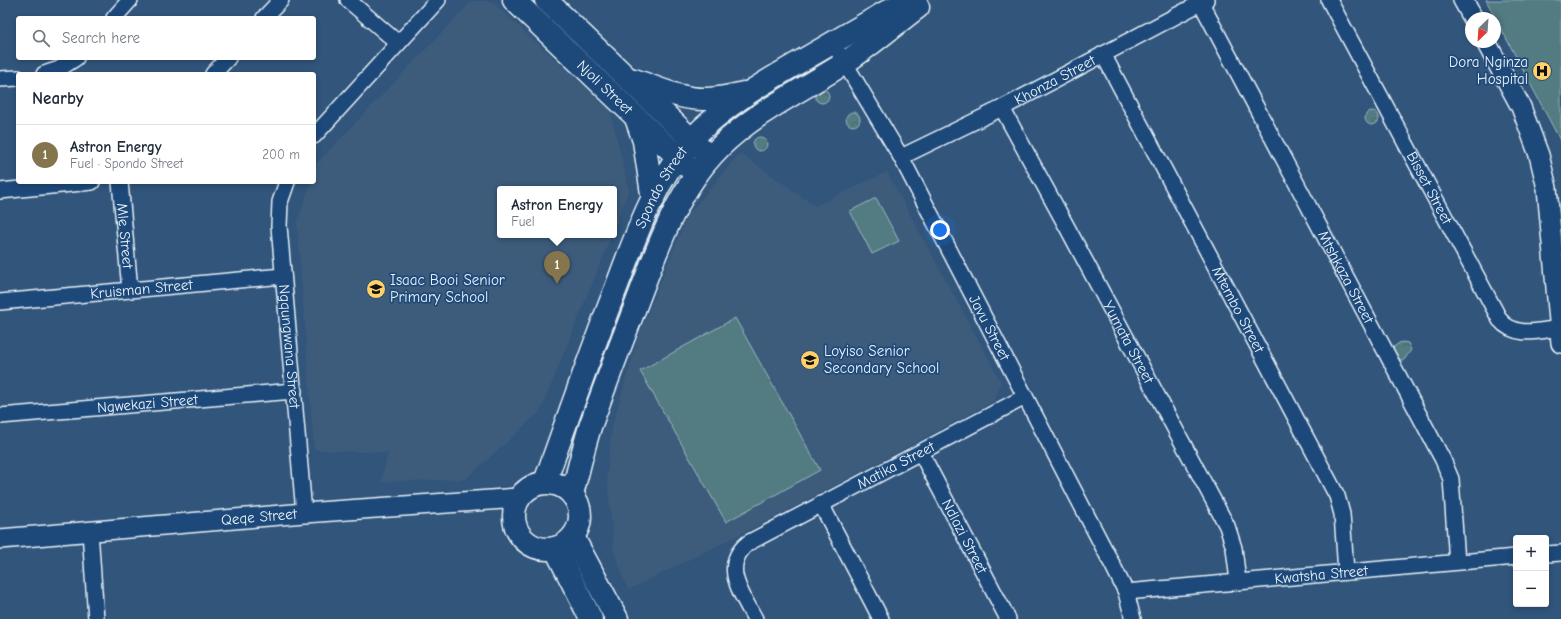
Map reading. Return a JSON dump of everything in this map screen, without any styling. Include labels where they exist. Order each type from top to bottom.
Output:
[{"type":"main road","name":"Njoli Street","points":[[514,0],[696,174]]},
{"type":"main road","name":"Njoli Street","points":[[546,0],[710,158]]},
{"type":"main road","name":"Spondo Street","points":[[545,482],[591,354],[635,240],[653,200],[677,156],[692,139],[718,115],[747,92],[891,9],[910,0]]},
{"type":"main road","name":"Spondo Street","points":[[572,494],[590,428],[666,228],[696,174],[710,158],[740,130],[770,107],[844,63],[925,0]]},
{"type":"main road","points":[[627,77],[670,92],[695,98],[722,98],[747,92]]},
{"type":"main road","points":[[635,116],[644,141],[653,200]]},
{"type":"main road","points":[[545,482],[555,483],[564,487],[572,494],[579,507],[581,515],[580,523],[573,537],[564,544],[555,548],[539,548],[525,541],[520,535],[513,520],[515,505],[518,498],[530,487],[545,482]]},
{"type":"main road","points":[[573,537],[617,619]]},
{"type":"main road","points":[[555,548],[591,619]]},
{"type":"street","points":[[116,16],[130,0]]},
{"type":"street","points":[[266,16],[281,0]]},
{"type":"street","points":[[348,0],[398,43]]},
{"type":"street","points":[[316,134],[438,0]]},
{"type":"street","name":"Bisset Street","points":[[1329,0],[1500,320],[1510,329],[1521,332],[1560,335]]},
{"type":"street","points":[[1463,0],[1470,12]]},
{"type":"street","name":"Khonza Street","points":[[901,158],[1002,108],[1204,1]]},
{"type":"street","name":"Mtshkaza Street","points":[[1204,1],[1443,460],[1451,479],[1457,562]]},
{"type":"street","name":"Javu Street","points":[[833,42],[901,158],[1114,566],[1126,592],[1133,619]]},
{"type":"street","points":[[1489,48],[1521,107],[1539,155],[1547,188],[1557,258],[1560,335]]},
{"type":"street","name":"Mtembo Street","points":[[1102,54],[1337,496],[1342,514],[1346,572]]},
{"type":"street","points":[[50,72],[59,69],[73,60]]},
{"type":"street","points":[[215,72],[226,60]]},
{"type":"street","points":[[0,80],[16,78]]},
{"type":"street","name":"Yumata Street","points":[[1002,108],[1227,526],[1234,548],[1238,581]]},
{"type":"street","points":[[0,191],[77,184]]},
{"type":"street","name":"Mle Street","points":[[120,184],[130,290]]},
{"type":"street","name":"Ngqungwana Street","points":[[286,184],[280,202],[279,212],[283,276],[304,512]]},
{"type":"street","name":"Kruisman Street","points":[[0,302],[283,276]]},
{"type":"street","name":"Ngwekazi Street","points":[[0,416],[294,391]]},
{"type":"street","name":"Matika Street","points":[[755,619],[737,582],[734,570],[734,564],[738,552],[742,548],[821,504],[921,453],[1025,397]]},
{"type":"street","name":"Ndlazi Street","points":[[921,453],[1008,619]]},
{"type":"street","name":"Qeqe Street","points":[[0,539],[304,512],[518,498]]},
{"type":"street","points":[[821,504],[882,619]]},
{"type":"street","points":[[90,532],[96,619]]},
{"type":"street","points":[[1549,554],[1561,553]]},
{"type":"street","name":"Kwatsha Street","points":[[1126,592],[1513,557]]},
{"type":"shaded area","points":[[472,1],[491,1],[610,110],[629,190],[617,221],[617,186],[497,186],[497,238],[611,238],[540,412],[466,479],[381,482],[388,453],[314,450],[297,222],[310,184],[316,184],[316,164]]},
{"type":"shaded area","name":"Loyiso Senior Secondary School","points":[[740,153],[815,206],[887,172],[1001,382],[994,401],[775,517],[628,590],[614,552],[607,476],[612,426],[638,338],[687,216]]},
{"type":"green space","name":"Dora Nginza Hospital","points":[[1486,0],[1561,0],[1561,142],[1501,28],[1501,12],[1492,12]]},
{"type":"green space","points":[[819,89],[825,89],[829,93],[829,99],[825,103],[819,103],[815,99],[815,93]]},
{"type":"green space","points":[[1369,111],[1375,111],[1379,115],[1379,121],[1375,125],[1369,125],[1365,121],[1365,115]]},
{"type":"green space","points":[[850,112],[856,112],[860,116],[860,122],[856,126],[850,126],[846,122],[846,116]]},
{"type":"green space","points":[[757,137],[763,137],[767,141],[767,147],[763,151],[757,151],[753,147],[753,141]]},
{"type":"green space","points":[[876,198],[899,241],[872,254],[850,211]]},
{"type":"green space","points":[[735,318],[820,470],[726,522],[640,371]]},
{"type":"green space","points":[[1403,342],[1408,343],[1411,350],[1404,360],[1400,360],[1391,349]]},
{"type":"place","name":"Dora Nginza Hospital","points":[[1542,71]]},
{"type":"place","name":"Astron Energy","points":[[557,284]]},
{"type":"place","name":"Isaac Booi Senior Primary School","points":[[376,289]]},
{"type":"place","name":"Loyiso Senior Secondary School","points":[[810,360]]}]
